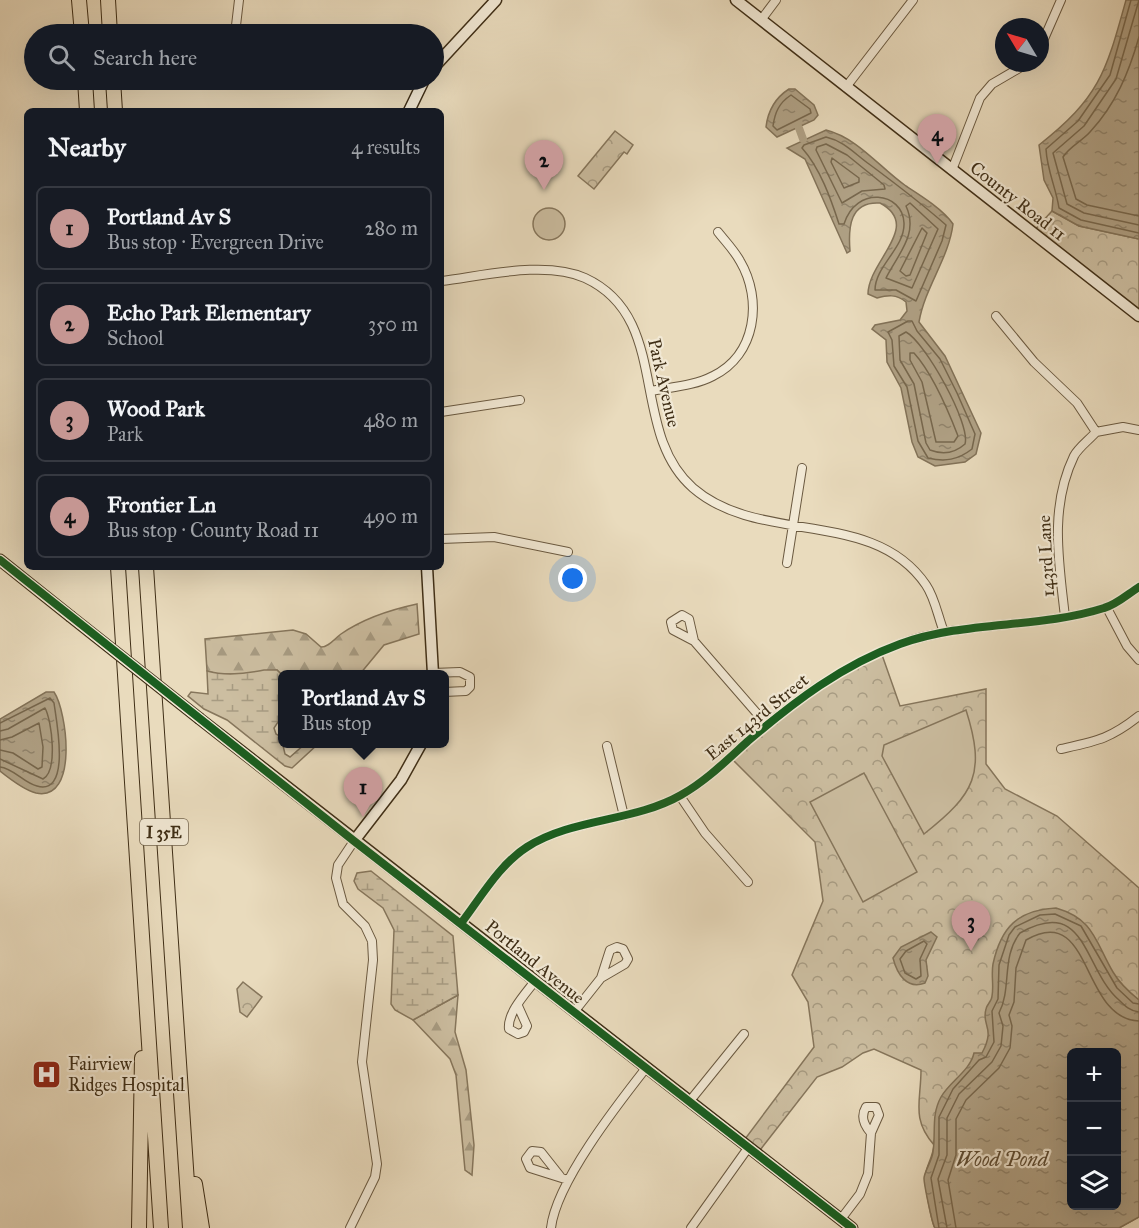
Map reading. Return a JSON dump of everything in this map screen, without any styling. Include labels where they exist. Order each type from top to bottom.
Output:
[{"type":"highway","points":[[79,0],[81,24]]},
{"type":"highway","points":[[108,0],[109,24]]},
{"type":"highway","points":[[86,90],[87,108]]},
{"type":"highway","points":[[114,90],[116,108]]},
{"type":"highway","name":"I 35E","points":[[118,570],[161,1228]]},
{"type":"highway","name":"I 35E","points":[[146,570],[190,1228]]},
{"type":"highway","points":[[139,1228],[143,960]]},
{"type":"highway","points":[[182,1096],[202,1228]]},
{"type":"street","points":[[237,24],[238,0]]},
{"type":"street","points":[[444,56],[496,0]]},
{"type":"street","name":"County Road 11","points":[[736,0],[1139,316]]},
{"type":"street","points":[[761,20],[776,0]]},
{"type":"street","points":[[846,87],[913,0]]},
{"type":"street","points":[[1049,27],[1061,0]]},
{"type":"street","points":[[952,170],[980,98],[992,84],[1013,72]]},
{"type":"street","points":[[410,108],[418,90]]},
{"type":"street","points":[[651,391],[696,383],[714,376],[734,361],[748,339],[754,314],[751,289],[740,261],[718,232]]},
{"type":"street","name":"Park Avenue","points":[[444,281],[541,270],[564,271],[585,278],[612,295],[632,320],[642,344],[657,428],[665,448],[677,469],[693,487],[714,503],[736,514],[861,538],[897,554],[914,569],[928,587],[944,632]]},
{"type":"street","points":[[996,316],[1034,362],[1077,403],[1096,432],[1123,427],[1139,430]]},
{"type":"street","points":[[444,412],[520,400]]},
{"type":"street","name":"143rd Lane","points":[[1065,617],[1057,533],[1058,509],[1075,455],[1096,432]]},
{"type":"street","points":[[787,563],[802,468]]},
{"type":"street","points":[[444,539],[494,537],[568,552]]},
{"type":"street","name":"Portland Avenue","points":[[0,560],[354,841],[462,922],[852,1228]]},
{"type":"street","points":[[427,570],[433,670]]},
{"type":"street","name":"East 143rd Street","points":[[462,922],[504,867],[526,847],[554,834],[624,816],[680,796],[807,693],[852,665],[900,644],[944,632],[1065,617],[1107,608],[1139,587]]},
{"type":"street","points":[[1107,608],[1127,646],[1139,660]]},
{"type":"street","points":[[694,640],[767,726]]},
{"type":"street","points":[[449,673],[460,672],[470,677],[470,687],[465,691],[449,692]]},
{"type":"street","points":[[1061,749],[1115,735],[1139,716]]},
{"type":"street","points":[[607,746],[624,816]]},
{"type":"street","points":[[350,1228],[375,1177],[377,1164],[362,1062],[373,960],[372,941],[365,926],[343,904],[336,878],[338,865],[401,780],[419,748]]},
{"type":"street","points":[[680,796],[705,833],[748,882]]},
{"type":"street","points":[[574,1012],[601,978]]},
{"type":"street","name":"Portland Avenue","points":[[518,1006],[535,981]]},
{"type":"street","points":[[689,1102],[744,1034]]},
{"type":"street","points":[[551,1228],[552,1215],[568,1180],[646,1068]]},
{"type":"street","points":[[841,1219],[860,1194],[868,1173],[871,1133]]},
{"type":"street","points":[[691,1228],[748,1148]]},
{"type":"street","points":[[560,1176],[568,1180]]},
{"type":"green space","points":[[615,131],[633,145],[627,154],[624,152],[594,189],[578,176]]},
{"type":"green space","points":[[549,208],[560,213],[565,224],[560,235],[549,240],[538,235],[533,224],[538,213]]},
{"type":"green space","points":[[1052,211],[1079,226],[1139,239],[1139,316],[1032,233]]},
{"type":"green space","points":[[417,604],[419,634],[384,645],[363,670],[277,670],[248,674],[218,674],[207,671],[205,639],[293,630],[306,634],[324,647],[350,628],[387,612]]},
{"type":"green space","points":[[881,652],[900,706],[986,689],[986,764],[1005,789],[1057,816],[1139,888],[1139,1217],[1119,1228],[935,1228],[925,1180],[934,1145],[922,1127],[920,1118],[921,1070],[874,1049],[863,1053],[842,1067],[817,1077],[757,1154],[742,1143],[814,1047],[808,1002],[792,975],[823,901],[815,842],[730,757],[807,693]]},
{"type":"green space","points":[[264,670],[278,671],[278,722],[274,728],[278,735],[278,748],[284,748],[285,754],[290,757],[300,748],[314,748],[292,768],[285,766],[227,720],[204,709],[188,696],[191,692],[208,694],[207,671],[221,674]]},
{"type":"green space","points":[[966,710],[975,750],[972,781],[955,807],[924,834],[882,756],[884,745]]},
{"type":"green space","points":[[864,773],[917,872],[863,902],[810,802]]},
{"type":"green space","points":[[371,871],[453,936],[458,995],[413,1020],[395,1010],[391,1004],[394,930],[383,908],[358,889],[354,881],[357,873]]},
{"type":"green space","points":[[243,982],[262,997],[247,1017],[240,1012],[237,989]]},
{"type":"green space","points":[[458,995],[455,1032],[466,1070],[474,1145],[472,1175],[465,1170],[456,1075],[450,1059],[413,1020]]},
{"type":"water","points":[[1126,0],[1139,0],[1139,239],[1079,226],[1052,211],[1053,198],[1044,180],[1039,145],[1076,112],[1098,82],[1113,46]]},
{"type":"water","points":[[789,89],[795,89],[814,105],[818,115],[814,120],[777,137],[766,127],[767,121],[776,100]]},
{"type":"water","points":[[826,130],[859,146],[896,179],[938,208],[953,224],[947,249],[926,297],[919,322],[945,356],[981,433],[976,454],[965,462],[935,466],[918,457],[912,442],[901,388],[887,362],[886,340],[872,329],[875,325],[900,320],[907,311],[906,302],[895,296],[877,298],[868,294],[870,282],[895,233],[896,222],[892,212],[880,203],[862,206],[853,217],[850,251],[847,253],[805,159],[787,148]]},
{"type":"water","points":[[46,692],[54,692],[59,702],[63,717],[66,753],[59,784],[50,792],[36,793],[22,787],[0,771],[0,719]]},
{"type":"water","name":"Wood Pond","points":[[1056,908],[1078,918],[1092,933],[1116,976],[1125,988],[1139,1000],[1139,1217],[1119,1228],[935,1228],[924,1178],[933,1152],[938,1104],[945,1091],[964,1071],[974,1053],[982,1053],[988,1038],[985,1015],[992,998],[992,972],[996,951],[1006,931],[1013,923],[1031,912]]},
{"type":"water","points":[[931,932],[937,937],[926,960],[928,976],[925,983],[919,985],[908,982],[900,975],[893,958],[901,947]]},
{"type":"waterway","points":[[799,128],[803,139]]},
{"type":"cycle path","points":[[0,560],[354,841],[852,1228]]},
{"type":"cycle path","points":[[462,922],[508,862],[527,847],[563,830],[643,810],[681,795],[708,777],[783,712],[819,686],[858,663],[900,644],[925,636],[1079,615],[1108,607],[1139,587]]},
{"type":"place","name":"Frontier Ln","points":[[937,164]]},
{"type":"place","name":"Echo Park Elementary","points":[[544,190]]},
{"type":"place","name":"Portland Av S","points":[[363,817]]},
{"type":"place","name":"Wood Park","points":[[971,951]]},
{"type":"place","name":"Fairview Ridges Hospital","points":[[47,1074]]}]
